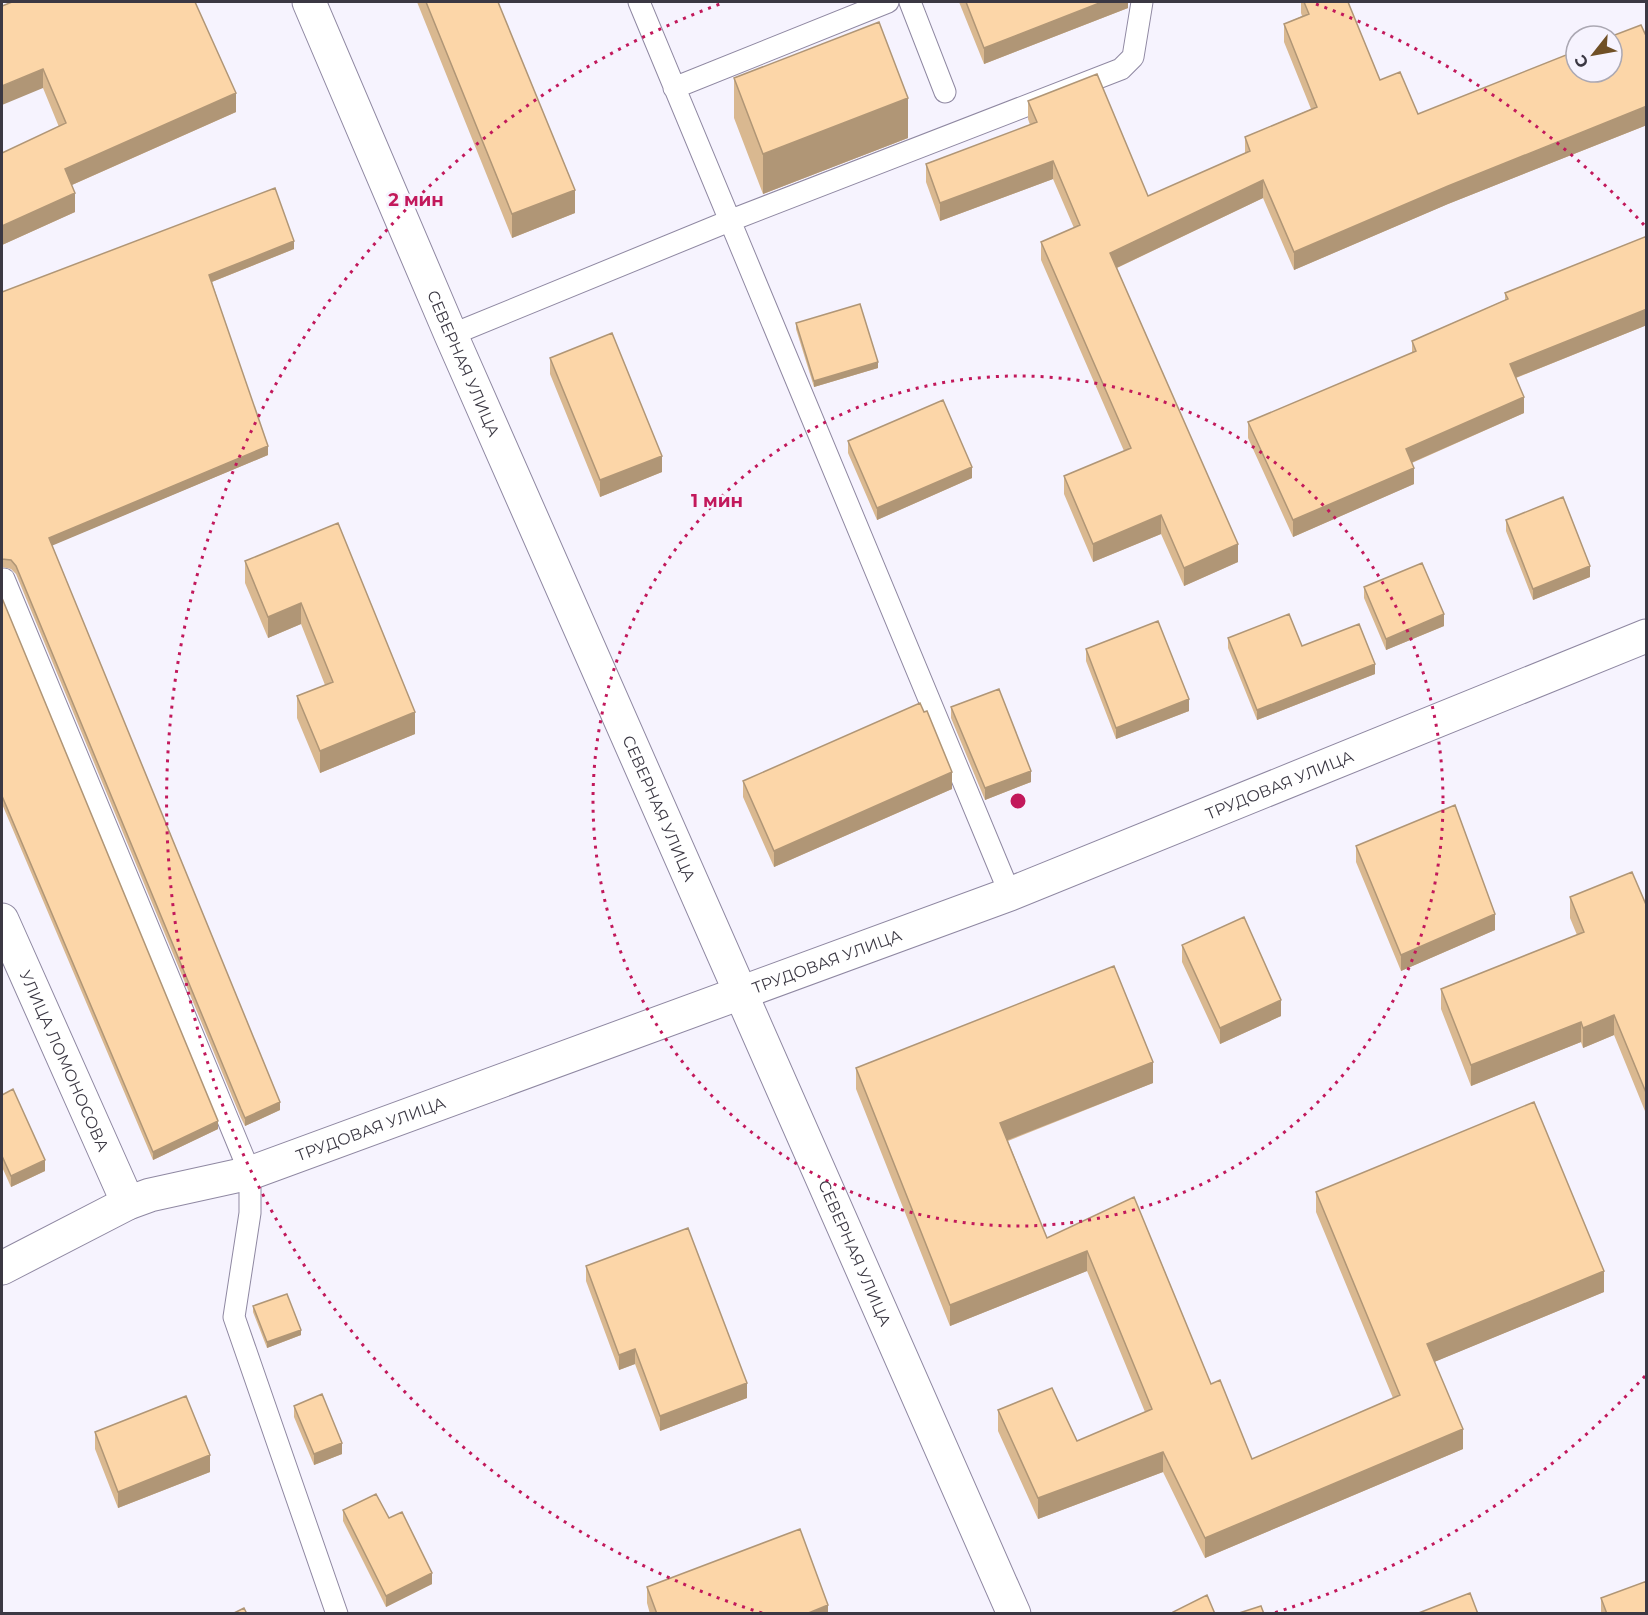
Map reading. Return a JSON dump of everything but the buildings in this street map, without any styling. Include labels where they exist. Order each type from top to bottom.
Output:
[{"type":"street","name":"СЕВЕРНАЯ УЛИЦА","points":[[309,2],[451,335],[1014,1614]]},
{"type":"street","name":"ТРУДОВАЯ УЛИЦА","points":[[2,1268],[128,1203],[150,1195],[250,1173],[1010,894],[1647,636]]},
{"type":"street","name":"УЛИЦА ЛОМОНОСОВА","points":[[2,920],[128,1203]]},
{"type":"lane","points":[[639,2],[1010,894]]},
{"type":"lane","points":[[675,88],[888,2]]},
{"type":"lane","points":[[910,2],[945,92]]},
{"type":"lane","points":[[451,335],[729,221],[1120,69],[1133,57],[1142,2]]},
{"type":"lane","points":[[4,579],[250,1173],[250,1213],[234,1317],[337,1614]]}]
